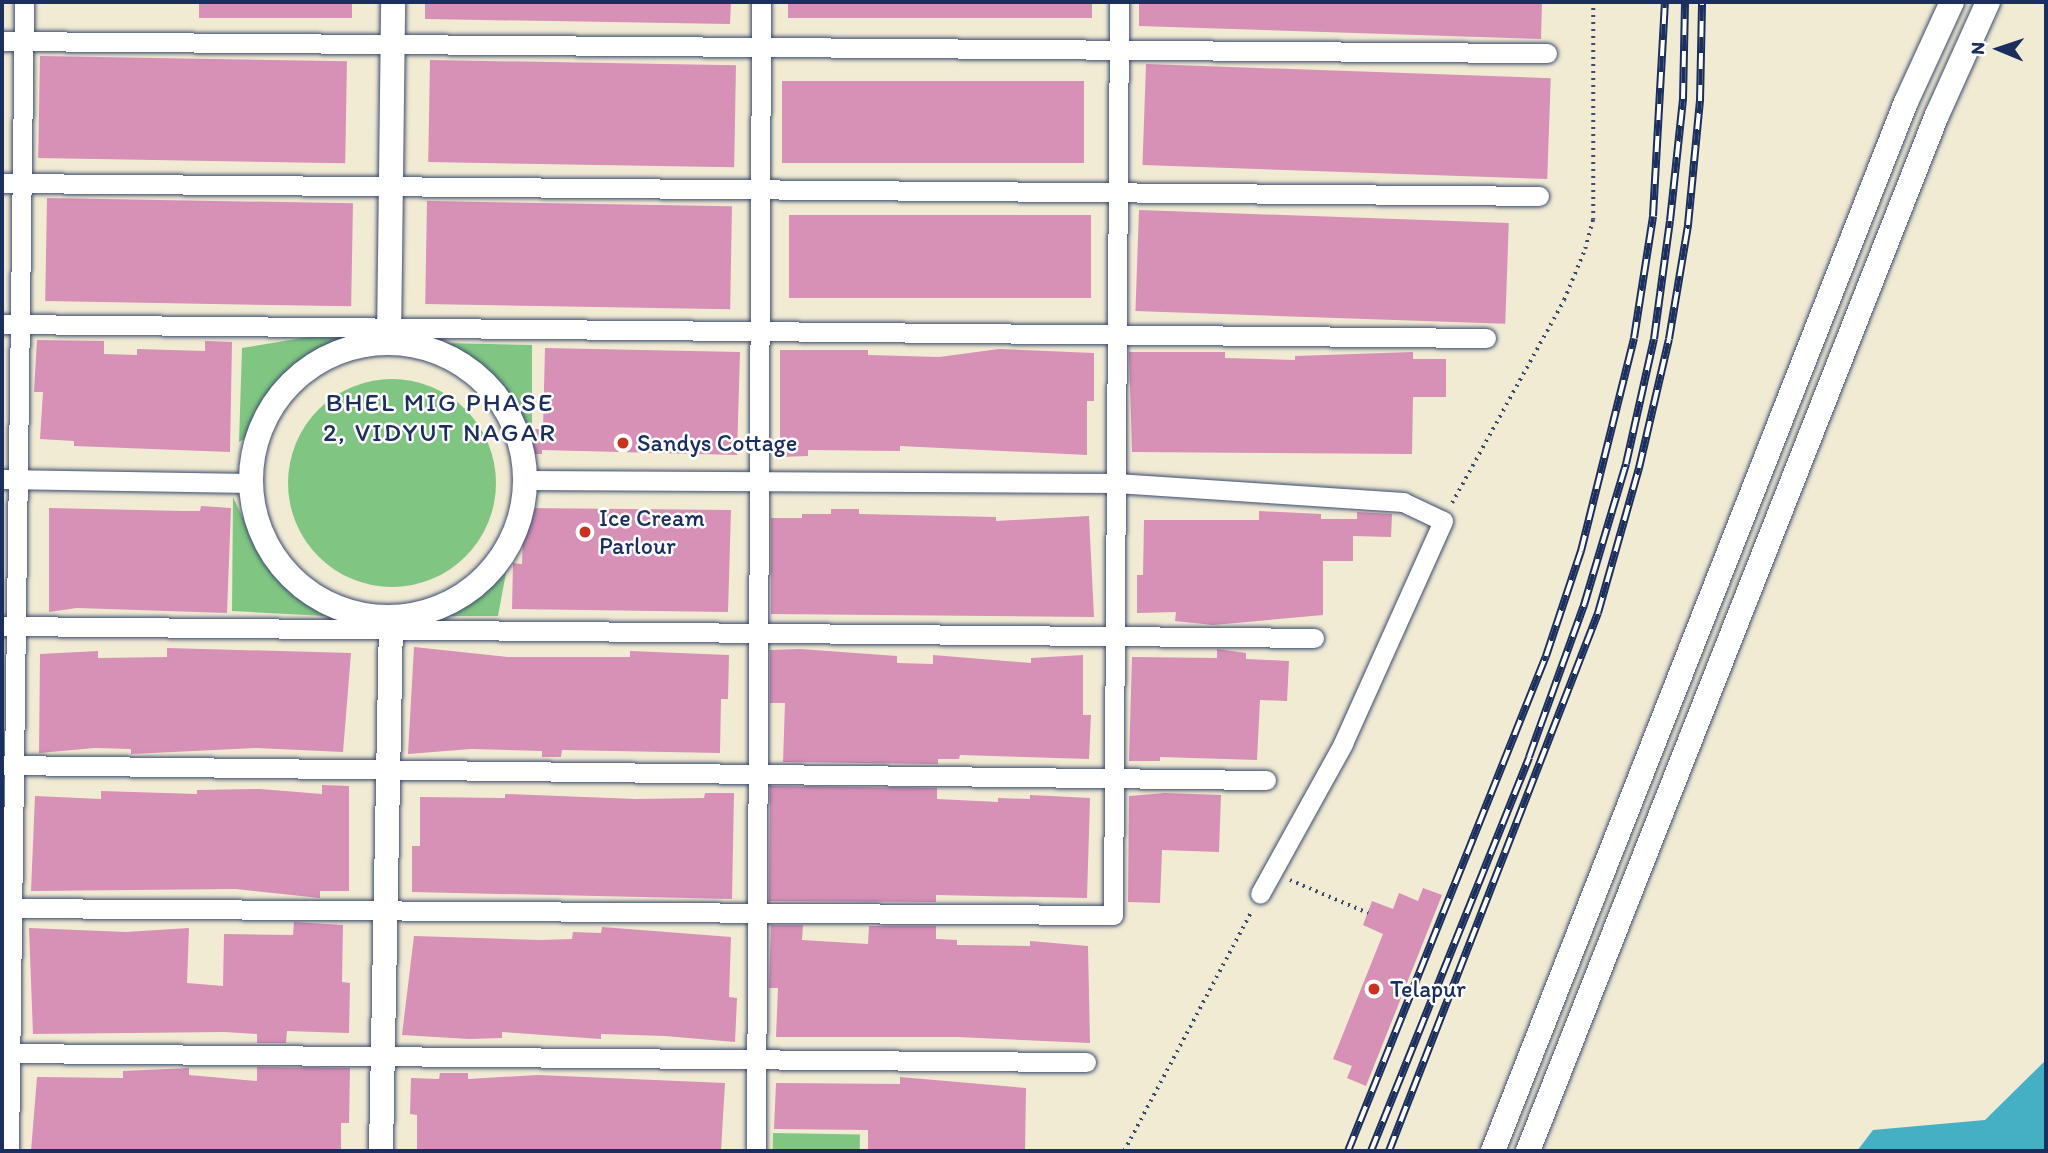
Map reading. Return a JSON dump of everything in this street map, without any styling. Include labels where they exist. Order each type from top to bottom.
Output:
[{"type":"street","points":[[9,1151],[6,1053],[11,325],[22,183],[24,2]]},
{"type":"street","points":[[389,334],[393,2]]},
{"type":"street","points":[[756,1151],[761,2]]},
{"type":"street","points":[[7,908],[1113,915],[1119,2]]},
{"type":"street","points":[[1493,1151],[1906,102],[1952,2]]},
{"type":"street","points":[[1528,1151],[1937,115],[1988,2]]},
{"type":"street","points":[[2,41],[1547,53]]},
{"type":"street","points":[[2,183],[1538,195]]},
{"type":"street","points":[[11,325],[389,334],[759,331],[1486,338]]},
{"type":"street","points":[[389,334],[431,348],[469,368],[499,399],[518,437],[525,480],[518,522],[492,568],[469,590],[432,610],[391,625],[348,612],[319,597],[278,563],[258,526],[250,483],[256,440],[275,400],[306,368],[345,348],[389,334]]},
{"type":"street","points":[[10,479],[250,483]]},
{"type":"street","points":[[525,480],[1116,483],[1403,502],[1443,521],[1343,744],[1260,894]]},
{"type":"street","points":[[9,626],[391,625],[758,633],[1314,638]]},
{"type":"street","points":[[382,1151],[391,625]]},
{"type":"street","points":[[8,766],[1266,780]]},
{"type":"street","points":[[6,1053],[1086,1062]]},
{"type":"path","points":[[1443,521],[1564,300],[1585,249],[1593,220],[1593,2]]},
{"type":"path","points":[[1272,873],[1368,913]]},
{"type":"path","points":[[1124,1151],[1260,894]]},
{"type":"green space","points":[[339,332],[340,342],[295,369],[278,387],[248,437],[239,442],[242,348]]},
{"type":"green space","points":[[444,343],[532,345],[532,445],[505,387],[465,354]]},
{"type":"green space","points":[[392,379],[432,387],[450,396],[466,409],[479,425],[488,443],[496,483],[488,523],[479,541],[466,557],[450,570],[432,579],[392,587],[352,579],[334,570],[318,557],[305,541],[296,523],[288,483],[296,443],[305,425],[318,409],[334,396],[352,387]]},
{"type":"green space","points":[[233,497],[264,563],[300,600],[325,616],[232,611]]},
{"type":"green space","points":[[508,562],[498,616],[440,616],[485,592]]},
{"type":"green space","points":[[773,1133],[860,1135],[860,1151],[773,1151]]},
{"type":"water","points":[[2046,1060],[2046,1151],[1857,1151],[1873,1130],[1985,1120]]},
{"type":"building","points":[[199,2],[352,2],[352,18],[199,18]]},
{"type":"building","points":[[425,2],[731,2],[730,24],[425,19]]},
{"type":"building","points":[[788,2],[1092,2],[1092,18],[788,18]]},
{"type":"building","points":[[1139,2],[1542,2],[1541,39],[1139,26]]},
{"type":"building","points":[[40,56],[347,61],[345,163],[38,158]]},
{"type":"building","points":[[430,60],[736,65],[734,167],[428,162]]},
{"type":"building","points":[[1146,64],[1551,78],[1547,179],[1142,165]]},
{"type":"building","points":[[782,81],[1084,81],[1084,163],[782,163]]},
{"type":"building","points":[[47,198],[353,203],[351,306],[45,301]]},
{"type":"building","points":[[427,201],[732,206],[730,309],[425,304]]},
{"type":"building","points":[[1139,210],[1509,223],[1505,324],[1135,311]]},
{"type":"building","points":[[789,215],[1091,215],[1091,298],[789,298]]},
{"type":"building","points":[[37,340],[104,341],[104,354],[137,355],[137,349],[205,351],[205,341],[232,342],[230,452],[74,446],[74,441],[40,439],[43,392],[34,392]]},
{"type":"building","points":[[545,348],[740,352],[737,455],[542,450],[542,454],[523,454],[523,429],[543,429]]},
{"type":"building","points":[[999,349],[1094,353],[1094,401],[1087,401],[1087,455],[900,446],[900,451],[808,450],[808,456],[780,457],[780,350],[868,350],[868,355],[939,357]]},
{"type":"building","points":[[1129,352],[1225,352],[1225,358],[1295,360],[1295,356],[1413,352],[1413,359],[1446,359],[1446,397],[1413,397],[1412,454],[1132,452]]},
{"type":"building","points":[[201,506],[231,508],[227,613],[77,608],[49,612],[49,508],[200,511]]},
{"type":"building","points":[[524,508],[731,510],[728,612],[512,609],[513,563],[522,564]]},
{"type":"building","points":[[831,509],[859,509],[859,514],[996,517],[996,521],[1089,516],[1094,617],[771,614],[771,518],[831,514]]},
{"type":"building","points":[[1259,511],[1321,514],[1321,519],[1357,519],[1357,512],[1392,514],[1391,537],[1353,536],[1353,561],[1323,561],[1323,615],[1213,625],[1175,621],[1176,612],[1137,613],[1137,575],[1143,575],[1144,520],[1259,520]]},
{"type":"building","points":[[414,647],[508,657],[630,657],[630,651],[729,655],[728,699],[721,699],[720,753],[562,750],[561,757],[542,757],[542,751],[471,749],[408,754]]},
{"type":"building","points":[[167,648],[351,653],[343,752],[256,748],[131,754],[131,749],[95,748],[39,753],[40,654],[98,651],[98,658],[167,657]]},
{"type":"building","points":[[800,649],[897,656],[897,663],[933,664],[933,655],[1031,663],[1031,658],[1083,655],[1083,715],[1091,715],[1089,759],[960,755],[959,759],[938,759],[938,764],[783,762],[785,703],[770,703],[770,650]]},
{"type":"building","points":[[1217,649],[1246,653],[1246,659],[1289,661],[1287,701],[1260,700],[1257,760],[1160,757],[1160,761],[1129,761],[1132,657],[1217,658]]},
{"type":"building","points":[[322,785],[349,786],[349,891],[320,891],[320,898],[236,889],[31,891],[35,796],[101,799],[101,791],[197,794],[197,790],[260,789],[322,794]]},
{"type":"building","points":[[770,786],[937,788],[937,799],[998,802],[998,798],[1030,799],[1030,795],[1090,798],[1087,898],[936,895],[936,902],[769,901]]},
{"type":"building","points":[[705,793],[734,793],[732,899],[412,892],[412,846],[420,846],[420,797],[505,798],[505,794],[636,799],[704,798]]},
{"type":"building","points":[[1165,793],[1221,795],[1219,852],[1162,850],[1160,903],[1128,902],[1129,796]]},
{"type":"building","points":[[1423,888],[1442,895],[1366,1086],[1347,1078],[1352,1066],[1333,1059],[1383,934],[1363,925],[1372,901],[1393,909],[1399,893],[1418,901]]},
{"type":"building","points":[[294,922],[343,925],[342,982],[350,983],[349,1033],[287,1031],[286,1043],[257,1043],[257,1034],[224,1032],[33,1034],[29,928],[126,932],[189,928],[187,983],[223,986],[224,934],[293,935]]},
{"type":"building","points":[[771,925],[803,925],[802,940],[868,944],[869,926],[936,926],[936,939],[957,940],[957,945],[1030,946],[1030,941],[1088,946],[1090,1043],[957,1037],[776,1037],[778,988],[769,988]]},
{"type":"building","points":[[602,927],[731,937],[729,997],[737,998],[735,1042],[601,1034],[601,1039],[502,1032],[502,1038],[469,1039],[402,1035],[414,936],[572,939],[573,932],[601,933]]},
{"type":"building","points":[[257,1067],[350,1068],[349,1123],[341,1123],[341,1151],[31,1151],[37,1077],[123,1078],[123,1071],[189,1068],[189,1075],[257,1081]]},
{"type":"building","points":[[440,1073],[468,1073],[468,1079],[538,1075],[725,1083],[721,1151],[417,1151],[417,1115],[410,1114],[411,1078],[439,1079]]},
{"type":"building","points":[[900,1077],[1026,1088],[1025,1151],[868,1151],[868,1130],[774,1129],[776,1083],[900,1084]]},
{"type":"railway","points":[[1348,1151],[1546,656],[1581,551],[1634,338],[1653,216],[1665,2]]},
{"type":"railway","points":[[1371,1151],[1529,757],[1584,605],[1626,464],[1654,339],[1670,221],[1683,99],[1685,2]]},
{"type":"railway","points":[[1389,1151],[1598,613],[1639,468],[1669,339],[1688,225],[1700,101],[1702,2]]},
{"type":"place","name":"Sandys Cottage","points":[[623,443]]},
{"type":"place","name":"Ice Cream Parlour","points":[[585,532]]},
{"type":"place","name":"Telapur","points":[[1374,989]]},
{"type":"district","name":"BHEL MIG PHASE 2, VIDYUT NAGAR","points":[[440,418]]}]
